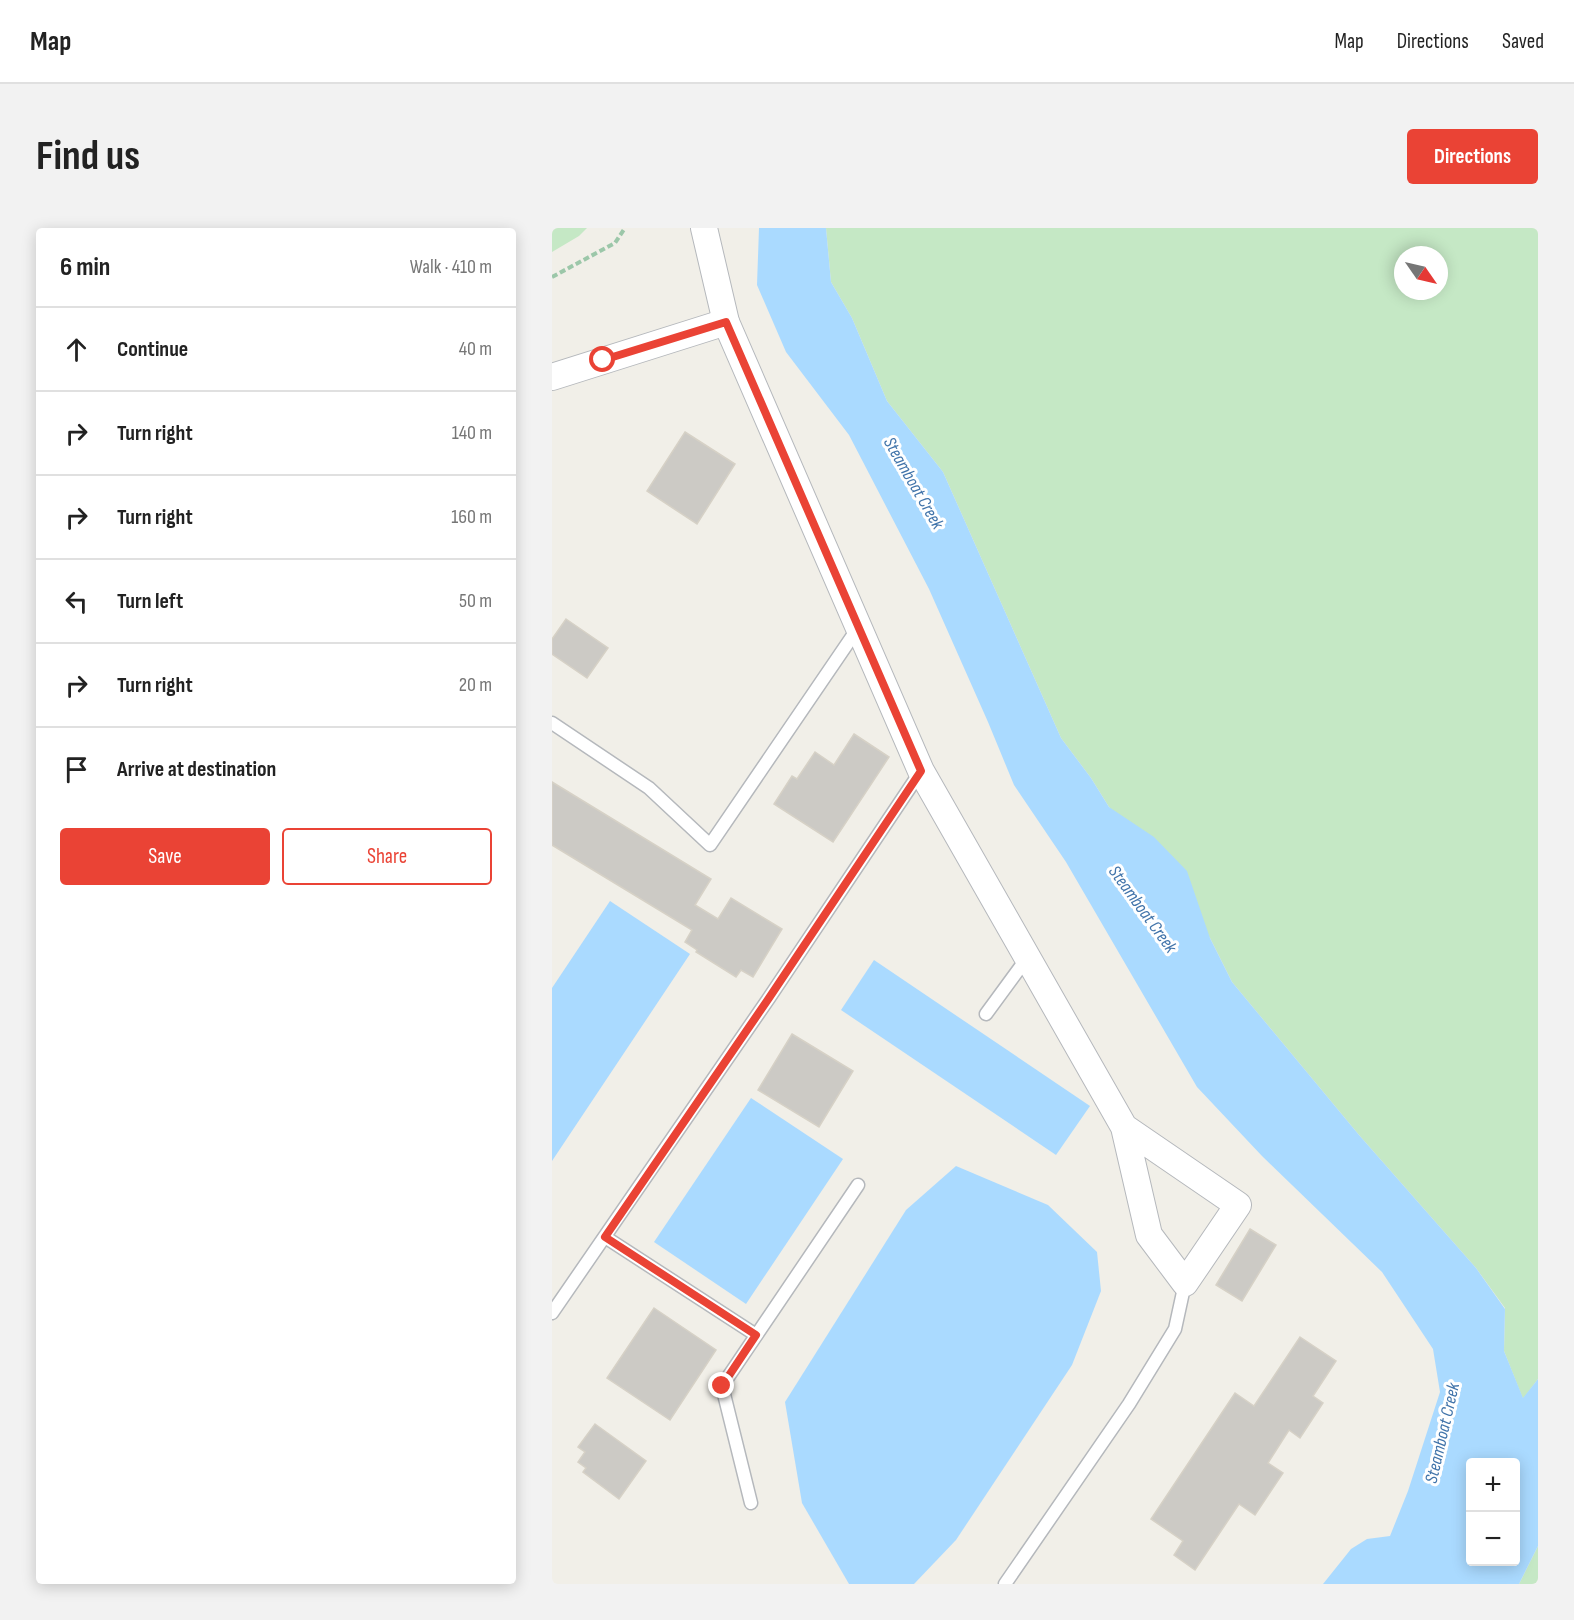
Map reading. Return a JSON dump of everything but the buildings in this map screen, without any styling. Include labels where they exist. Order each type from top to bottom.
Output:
[{"type":"street","points":[[704,228],[726,322],[921,771],[1124,1126],[1149,1235],[1185,1283],[1238,1205],[1124,1126]]},
{"type":"street","points":[[552,377],[726,322]]},
{"type":"lane","points":[[552,723],[649,788],[710,845],[859,627]]},
{"type":"lane","points":[[552,1313],[769,998],[921,771]]},
{"type":"lane","points":[[986,1014],[1028,958]]},
{"type":"lane","points":[[751,1503],[722,1386],[858,1185]]},
{"type":"lane","points":[[605,1237],[756,1335]]},
{"type":"lane","points":[[1005,1584],[1129,1404],[1175,1329],[1185,1283]]},
{"type":"path","points":[[552,277],[615,243],[626,228]]},
{"type":"green space","points":[[552,228],[587,228],[579,236],[552,252]]},
{"type":"green space","points":[[826,228],[1538,228],[1538,1379],[1523,1399],[1504,1351],[1505,1308],[1476,1268],[1359,1135],[1232,982],[1210,938],[1109,807],[1061,738],[943,472],[887,401],[852,318],[831,282]]},
{"type":"green space","points":[[1538,1546],[1538,1584],[1519,1584]]},
{"type":"water","name":"Steamboat Creek","points":[[759,228],[826,228],[831,282],[852,318],[887,401],[943,472],[1061,738],[1109,807],[1154,837],[1187,871],[1210,938],[1232,982],[1359,1135],[1476,1268],[1505,1309],[1504,1351],[1523,1398],[1538,1379],[1538,1546],[1519,1584],[1323,1584],[1351,1549],[1367,1539],[1390,1536],[1408,1491],[1440,1392],[1433,1349],[1382,1272],[1262,1156],[1197,1087],[1066,862],[1014,785],[929,589],[849,435],[786,352],[757,285]]},
{"type":"water","points":[[610,901],[690,954],[552,1161],[552,988]]},
{"type":"water","points":[[874,960],[1090,1106],[1056,1155],[841,1010]]},
{"type":"water","points":[[751,1098],[843,1159],[746,1304],[654,1242]]},
{"type":"water","points":[[956,1166],[1048,1205],[1097,1252],[1101,1291],[1072,1365],[956,1540],[914,1584],[849,1584],[802,1503],[785,1402],[906,1210]]},
{"type":"route","points":[[603,360],[726,322],[921,771],[605,1237],[756,1335],[722,1386]]}]
